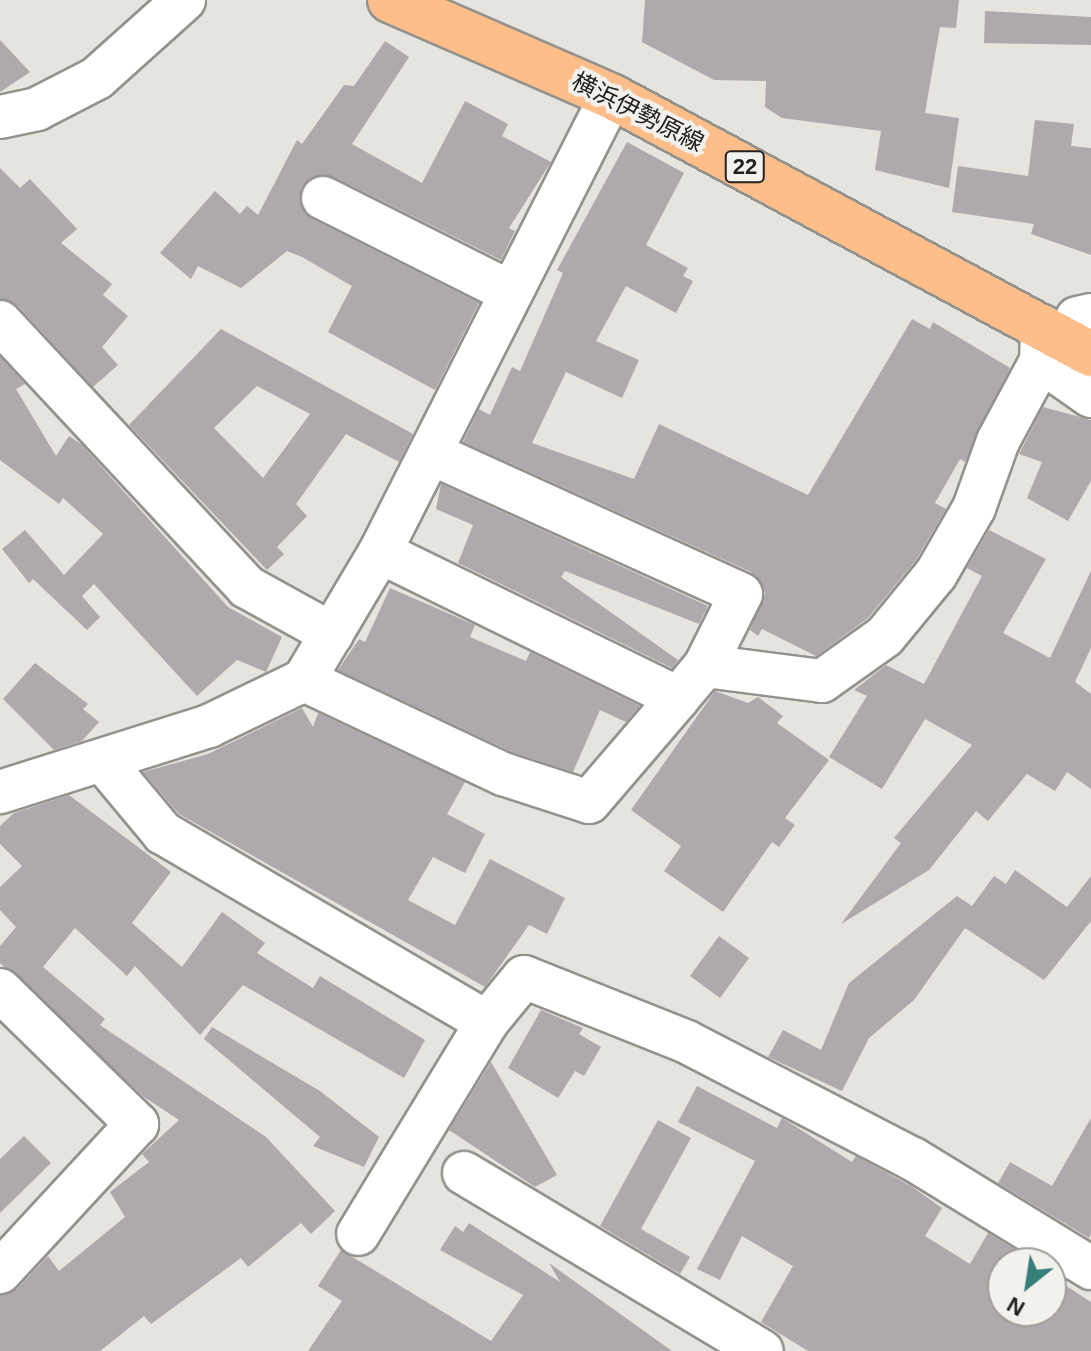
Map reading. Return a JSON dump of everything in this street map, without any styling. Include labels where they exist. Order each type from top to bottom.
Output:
[{"type":"main road","name":"横浜伊勢原線","points":[[390,0],[611,96],[1072,333]]},
{"type":"main road","name":"横浜伊勢原線","points":[[457,0],[617,72],[1072,333]]},
{"type":"street","points":[[0,117],[37,109],[97,78],[184,0]]},
{"type":"street","points":[[0,792],[209,726],[304,680],[380,552],[611,96]]},
{"type":"street","points":[[323,198],[510,292]]},
{"type":"street","points":[[0,322],[247,587],[332,634]]},
{"type":"street","points":[[1072,333],[1091,396]]},
{"type":"street","points":[[705,666],[822,681],[885,636],[936,574],[974,508],[998,441],[1072,333]]},
{"type":"street","points":[[304,680],[503,774],[589,802],[705,666],[741,594],[430,453]]},
{"type":"street","points":[[380,552],[678,698]]},
{"type":"street","points":[[103,761],[163,833],[487,1022]]},
{"type":"street","points":[[358,1234],[487,1022],[524,977],[687,1042],[913,1159],[1091,1268]]},
{"type":"street","points":[[0,990],[137,1124],[0,1272]]},
{"type":"street","points":[[464,1173],[762,1351]]},
{"type":"building","points":[[645,0],[959,0],[956,28],[940,27],[925,113],[959,118],[949,188],[875,170],[881,131],[782,118],[765,107],[766,81],[714,80],[642,42]]},
{"type":"building","points":[[985,11],[1091,17],[1091,45],[984,43]]},
{"type":"building","points":[[0,40],[30,72],[0,92]]},
{"type":"building","points":[[385,41],[409,57],[352,144],[422,183],[465,101],[508,124],[502,136],[551,162],[509,228],[515,231],[501,260],[334,177],[311,178],[301,188],[303,210],[312,219],[479,303],[435,390],[328,332],[352,286],[302,257],[287,251],[241,288],[198,266],[191,279],[160,253],[215,191],[240,214],[247,206],[258,215],[297,140],[302,144],[344,85],[354,86]]},
{"type":"building","points":[[1035,120],[1074,124],[1071,146],[1091,148],[1091,255],[1031,234],[1034,224],[952,212],[958,166],[1028,176]]},
{"type":"building","points":[[627,142],[684,173],[646,245],[688,268],[683,276],[693,281],[676,313],[626,286],[596,341],[639,360],[622,398],[566,372],[532,443],[634,479],[659,424],[808,495],[912,319],[930,329],[933,322],[1010,368],[965,462],[960,459],[935,503],[946,509],[916,560],[868,618],[816,656],[762,629],[758,636],[750,630],[765,593],[751,572],[463,442],[479,409],[490,415],[512,367],[520,371],[563,273],[557,270]]},
{"type":"building","points":[[0,168],[20,188],[30,179],[77,229],[61,243],[112,284],[103,295],[128,316],[102,347],[118,365],[93,387],[18,306],[0,299]]},
{"type":"building","points":[[221,329],[413,434],[399,462],[346,434],[296,504],[307,516],[277,547],[284,554],[267,570],[129,425]],"holes":[[[257,386],[310,414],[263,478],[214,428]]]},
{"type":"building","points":[[0,357],[25,384],[16,389],[56,456],[69,436],[81,444],[228,607],[282,637],[266,672],[237,660],[197,696],[94,584],[82,596],[100,617],[87,630],[33,579],[29,583],[2,549],[25,530],[64,575],[103,534],[63,498],[59,504],[0,460]]},
{"type":"building","points":[[1043,407],[1091,420],[1091,481],[1068,521],[1027,498],[1042,462],[1019,454]]},
{"type":"building","points":[[441,484],[708,606],[699,624],[565,571],[561,577],[678,660],[672,668],[458,563],[473,525],[436,509]]},
{"type":"building","points":[[989,530],[1046,559],[1003,633],[1050,658],[1091,571],[1091,648],[1075,682],[1091,694],[1091,789],[1067,772],[1055,791],[1027,774],[988,821],[976,811],[929,870],[841,924],[901,843],[894,838],[972,745],[925,719],[882,789],[829,757],[867,696],[854,690],[886,665],[924,684],[982,576],[967,568]]},
{"type":"building","points":[[390,588],[475,625],[470,637],[526,661],[530,652],[640,706],[626,722],[600,710],[573,772],[512,752],[338,670],[359,639],[365,642]]},
{"type":"building","points":[[35,663],[88,704],[83,709],[99,722],[82,741],[54,750],[3,699]]},
{"type":"building","points":[[715,691],[748,703],[758,697],[783,716],[777,723],[829,760],[785,818],[795,825],[779,847],[772,842],[723,912],[664,871],[681,846],[631,810]]},
{"type":"building","points":[[302,708],[313,727],[318,713],[465,782],[447,814],[485,834],[465,873],[433,857],[408,900],[455,925],[490,859],[565,898],[547,934],[529,925],[485,987],[179,814],[143,772],[208,754]]},
{"type":"building","points":[[69,795],[171,872],[132,923],[182,967],[222,912],[265,943],[257,953],[313,988],[320,976],[425,1040],[404,1078],[243,985],[200,1035],[135,966],[127,976],[75,928],[43,967],[105,1019],[100,1025],[266,1137],[335,1211],[311,1234],[301,1223],[248,1267],[241,1258],[151,1324],[144,1316],[100,1351],[0,1351],[0,1295],[18,1288],[48,1256],[59,1271],[125,1217],[110,1192],[149,1162],[142,1154],[179,1120],[144,1097],[0,963],[0,946],[16,927],[0,910],[0,887],[22,866],[0,844],[0,826],[14,813]]},
{"type":"building","points":[[1015,870],[1067,907],[1091,876],[1091,921],[1044,980],[965,928],[914,1000],[869,1038],[842,1091],[768,1057],[783,1030],[821,1050],[849,983],[957,896],[972,906],[994,876],[1006,884]]},
{"type":"building","points":[[719,936],[749,958],[720,998],[690,976]]},
{"type":"building","points":[[541,1010],[583,1028],[579,1034],[601,1047],[584,1076],[575,1071],[558,1098],[508,1068]]},
{"type":"building","points":[[212,1027],[320,1091],[379,1137],[364,1167],[313,1146],[320,1137],[204,1039]]},
{"type":"building","points":[[491,1062],[557,1175],[535,1187],[449,1130]]},
{"type":"building","points":[[697,1086],[777,1128],[782,1118],[852,1162],[856,1156],[911,1186],[942,1208],[925,1236],[970,1264],[988,1233],[1011,1247],[987,1247],[987,1327],[1067,1327],[1067,1286],[1091,1302],[1091,1351],[808,1351],[761,1322],[793,1266],[742,1236],[720,1280],[697,1269],[755,1161],[678,1122]]},
{"type":"building","points":[[1091,1118],[1089,1238],[998,1183],[1010,1162],[1052,1186]]},
{"type":"building","points":[[658,1120],[691,1138],[641,1229],[690,1257],[680,1274],[600,1226]]},
{"type":"building","points":[[24,1136],[51,1163],[0,1213],[0,1159]]},
{"type":"building","points":[[469,1223],[560,1282],[549,1263],[672,1351],[308,1351],[342,1301],[318,1286],[341,1250],[491,1341],[523,1295],[440,1250],[455,1226],[463,1232]]}]
